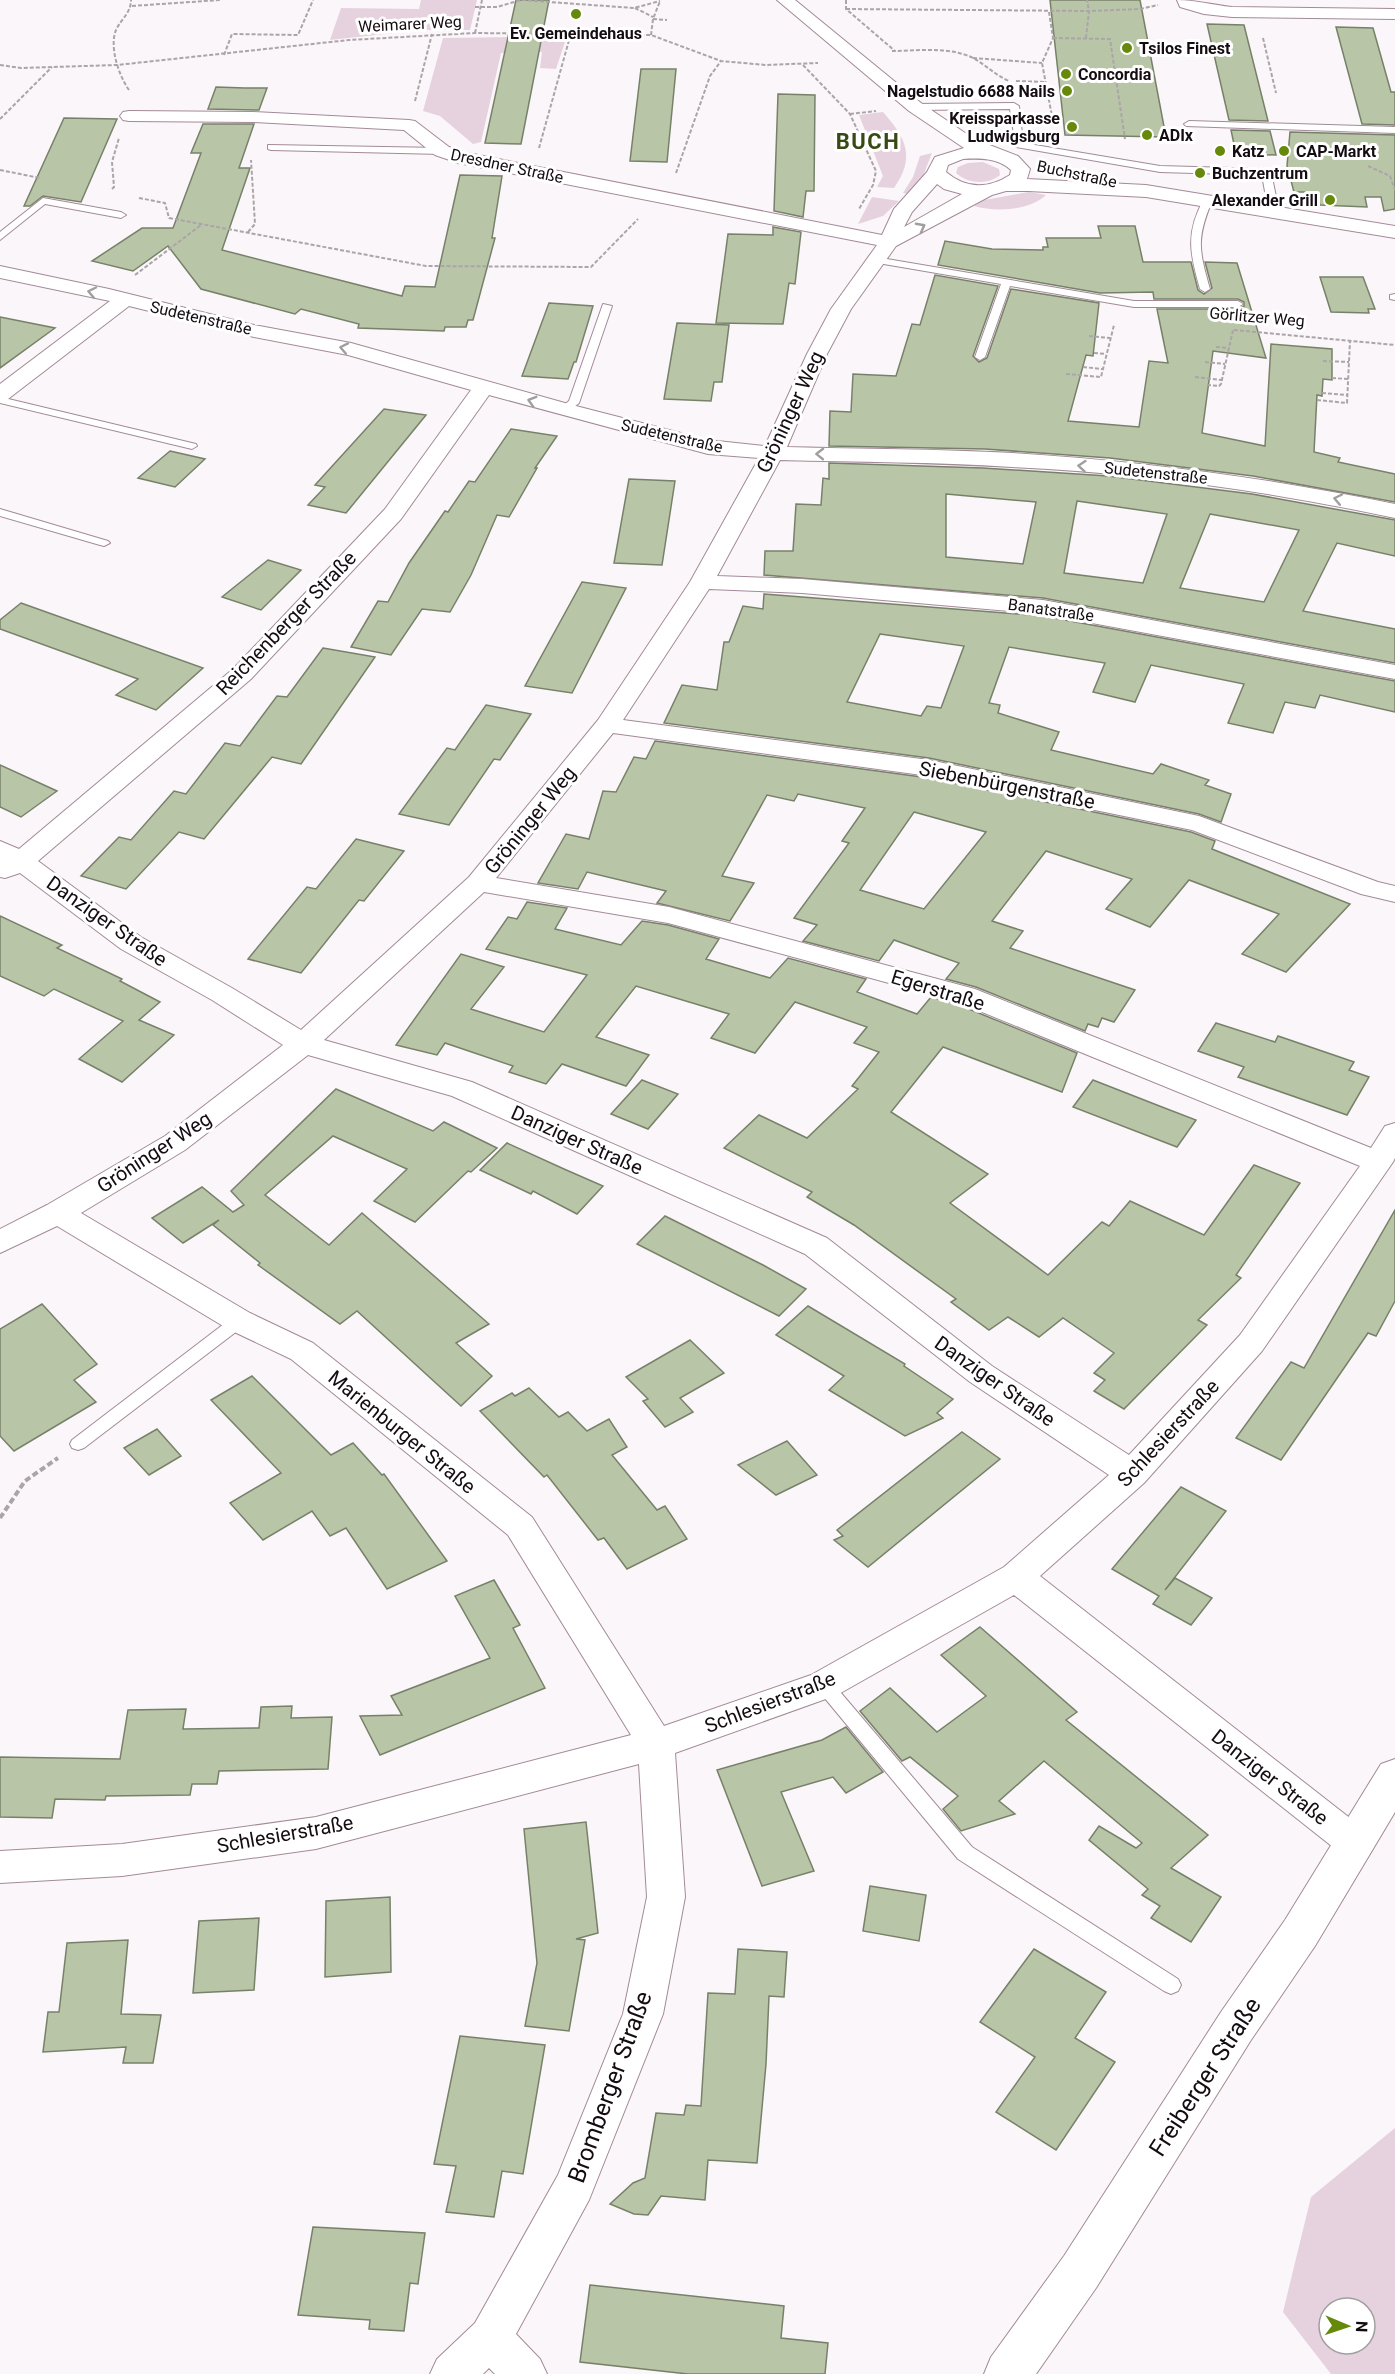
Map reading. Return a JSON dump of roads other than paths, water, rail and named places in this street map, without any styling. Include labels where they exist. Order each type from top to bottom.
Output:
[{"type":"main road","name":"Freiberger Straße","points":[[1008,2374],[1080,2272],[1236,2026],[1300,1934],[1395,1776]]},
{"type":"street","points":[[785,0],[915,107],[967,143],[1003,157],[1021,169],[1022,175],[1010,186]]},
{"type":"street","points":[[1185,1],[1204,9],[1257,13],[1395,14]]},
{"type":"street","points":[[915,107],[921,126],[936,156],[959,154],[1003,157]]},
{"type":"street","name":"Dresdner Straße","points":[[125,122],[253,117],[409,125],[442,151],[889,242]]},
{"type":"street","name":"Gröninger Weg","points":[[936,156],[947,183],[957,187],[985,190]]},
{"type":"street","name":"Gröninger Weg","points":[[0,1242],[58,1213],[175,1143],[303,1044],[478,883],[607,725],[702,582],[773,453],[817,354],[841,309],[889,242],[897,220],[936,156]]},
{"type":"street","name":"Buchstraße","points":[[1003,157],[1146,191],[1395,232]]},
{"type":"street","name":"Buchstraße","points":[[1010,186],[1028,184],[1146,191]]},
{"type":"street","name":"Gröninger Weg","points":[[889,242],[929,222],[971,196],[985,190],[1010,186]]},
{"type":"street","name":"Sudetenstraße","points":[[0,273],[116,297],[254,331],[351,349],[564,410],[708,447],[773,453],[1013,460],[1172,474],[1314,494],[1395,511]]},
{"type":"street","points":[[0,394],[116,297]]},
{"type":"street","name":"Reichenberger Straße","points":[[7,861],[242,674],[393,513],[484,387]]},
{"type":"street","name":"Banatstraße","points":[[702,582],[802,586],[1043,607],[1395,672]]},
{"type":"street","name":"Siebenbürgenstraße","points":[[607,725],[929,768],[1199,824],[1370,888],[1395,894]]},
{"type":"street","name":"Danziger Straße","points":[[7,861],[131,943],[222,994],[303,1044],[462,1089],[816,1246],[981,1374],[1132,1474]]},
{"type":"street","name":"Egerstraße","points":[[478,883],[669,915],[965,995],[1378,1162]]},
{"type":"street","name":"Schlesierstraße","points":[[0,1867],[122,1860],[316,1833],[656,1744],[824,1685],[1016,1577],[1132,1474],[1251,1343],[1378,1162],[1395,1133]]},
{"type":"street","name":"Marienburger Straße","points":[[58,1213],[239,1321],[302,1351],[520,1526],[656,1744]]},
{"type":"street","name":"Danziger Straße","points":[[1016,1577],[1356,1844]]},
{"type":"street","name":"Bromberger Straße","points":[[452,2374],[490,2338],[574,2186],[643,2014],[666,1897],[656,1744]]},
{"type":"street","points":[[490,2338],[525,2374]]},
{"type":"lane","points":[[915,107],[1014,106],[1019,145],[1160,169],[1266,172],[1271,197],[1265,210]]},
{"type":"lane","points":[[1188,124],[1395,130]]},
{"type":"lane","points":[[271,147],[442,151]]},
{"type":"lane","points":[[0,237],[43,201],[122,215]]},
{"type":"lane","points":[[1205,289],[1194,249],[1194,233],[1207,201]]},
{"type":"lane","name":"Görlitzer Weg","points":[[875,260],[1125,303],[1239,304]]},
{"type":"lane","points":[[980,357],[1006,282]]},
{"type":"lane","points":[[564,410],[574,404],[607,306]]},
{"type":"lane","points":[[0,400],[192,446]]},
{"type":"lane","points":[[0,512],[104,543]]},
{"type":"lane","points":[[78,1444],[239,1321]]},
{"type":"lane","points":[[824,1685],[965,1853],[1171,1985]]},
{"type":"place","name":"Ev. Gemeindehaus","points":[[576,14]]},
{"type":"place","name":"Tsilos Finest","points":[[1127,48]]},
{"type":"place","name":"Concordia","points":[[1066,74]]},
{"type":"place","name":"Nagelstudio 6688 Nails","points":[[1067,91]]},
{"type":"place","name":"Kreissparkasse Ludwigsburg","points":[[1072,127]]},
{"type":"place","name":"ADIx","points":[[1147,135]]},
{"type":"place","name":"Katz","points":[[1220,151]]},
{"type":"place","name":"CAP-Markt","points":[[1284,151]]},
{"type":"place","name":"Buchzentrum","points":[[1200,173]]},
{"type":"place","name":"Alexander Grill","points":[[1330,200]]},
{"type":"district","name":"BUCH","points":[[868,141]]}]
